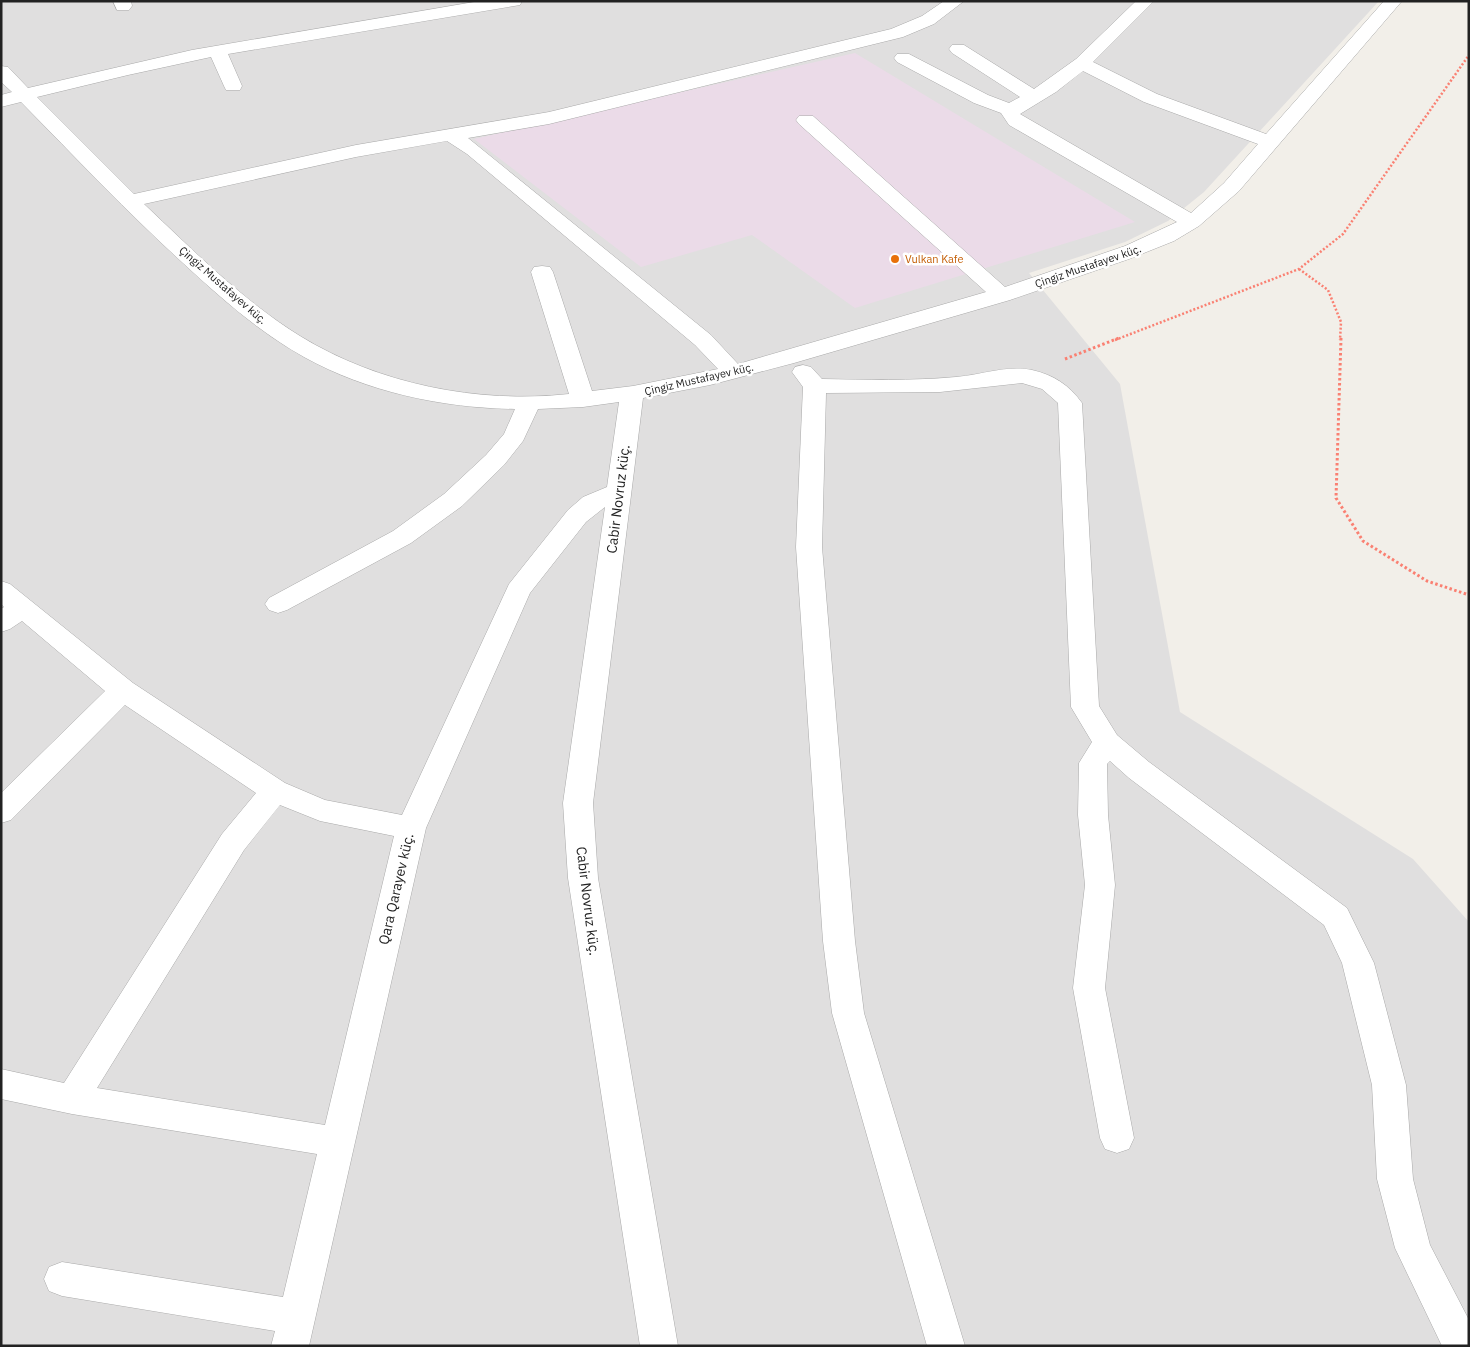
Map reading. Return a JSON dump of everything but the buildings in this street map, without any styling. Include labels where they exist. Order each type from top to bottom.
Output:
[{"type":"street","points":[[1,101],[133,68],[217,51],[514,1]]},
{"type":"street","points":[[128,201],[282,166],[549,118],[864,43],[928,20],[956,1]]},
{"type":"street","points":[[903,58],[981,99],[1011,110],[1034,97],[1082,64],[1146,1]]},
{"type":"street","name":"Çingiz Mustafayev küç.","points":[[1,71],[128,201],[250,311],[281,334],[333,363],[397,388],[436,397],[472,402],[529,403],[583,400],[632,394],[733,372],[1002,296],[1142,247],[1192,222],[1231,189],[1355,43],[1394,1]]},
{"type":"street","points":[[958,48],[1034,97]]},
{"type":"street","points":[[217,51],[233,86]]},
{"type":"street","points":[[1082,64],[1113,82],[1155,100],[1270,142]]},
{"type":"street","points":[[1011,110],[1010,115],[1016,121],[1192,222]]},
{"type":"street","points":[[806,120],[1002,296]]},
{"type":"street","points":[[452,134],[474,150],[703,340],[733,372]]},
{"type":"street","points":[[542,272],[583,400]]},
{"type":"street","points":[[789,356],[815,386],[809,547],[839,941],[848,1013],[946,1346]]},
{"type":"street","points":[[815,386],[899,388],[961,384],[991,378],[1023,376],[1048,382],[1061,391],[1070,404],[1086,706],[1107,742],[1139,770],[1336,917],[1358,963],[1389,1085],[1395,1180],[1413,1248],[1462,1346]]},
{"type":"street","name":"Cabir Novruz küç.","points":[[632,394],[578,803],[583,878],[659,1346]]},
{"type":"street","points":[[278,604],[402,538],[453,500],[495,460],[515,436],[529,403]]},
{"type":"street","name":"Qara Qarayev küç.","points":[[293,1331],[411,828],[518,590],[577,516],[592,503],[620,491]]},
{"type":"street","points":[[8,606],[123,690],[276,791],[320,810],[411,828]]},
{"type":"street","points":[[1,812],[123,690]]},
{"type":"street","points":[[1107,742],[1093,763],[1093,815],[1100,885],[1092,940],[1089,988],[1117,1138]]},
{"type":"street","points":[[72,1099],[233,842],[276,791]]},
{"type":"street","points":[[1,1084],[72,1099],[336,1142]]},
{"type":"street","points":[[62,1279],[293,1331]]},
{"type":"path","points":[[1023,376],[1299,269],[1343,234],[1469,55]]},
{"type":"path","points":[[1299,269],[1328,290],[1341,322],[1336,498],[1363,541],[1427,581],[1469,594]]},
{"type":"shaded area","points":[[1,1],[1379,1],[1204,192],[1168,221],[1125,242],[1029,273],[1120,384],[1180,712],[1413,859],[1469,922],[1469,1346],[1,1346]]},
{"type":"shaded area","points":[[855,53],[1135,222],[855,308],[752,235],[641,267],[474,139]]},
{"type":"place","name":"Vulkan Kafe","points":[[895,259]]}]
